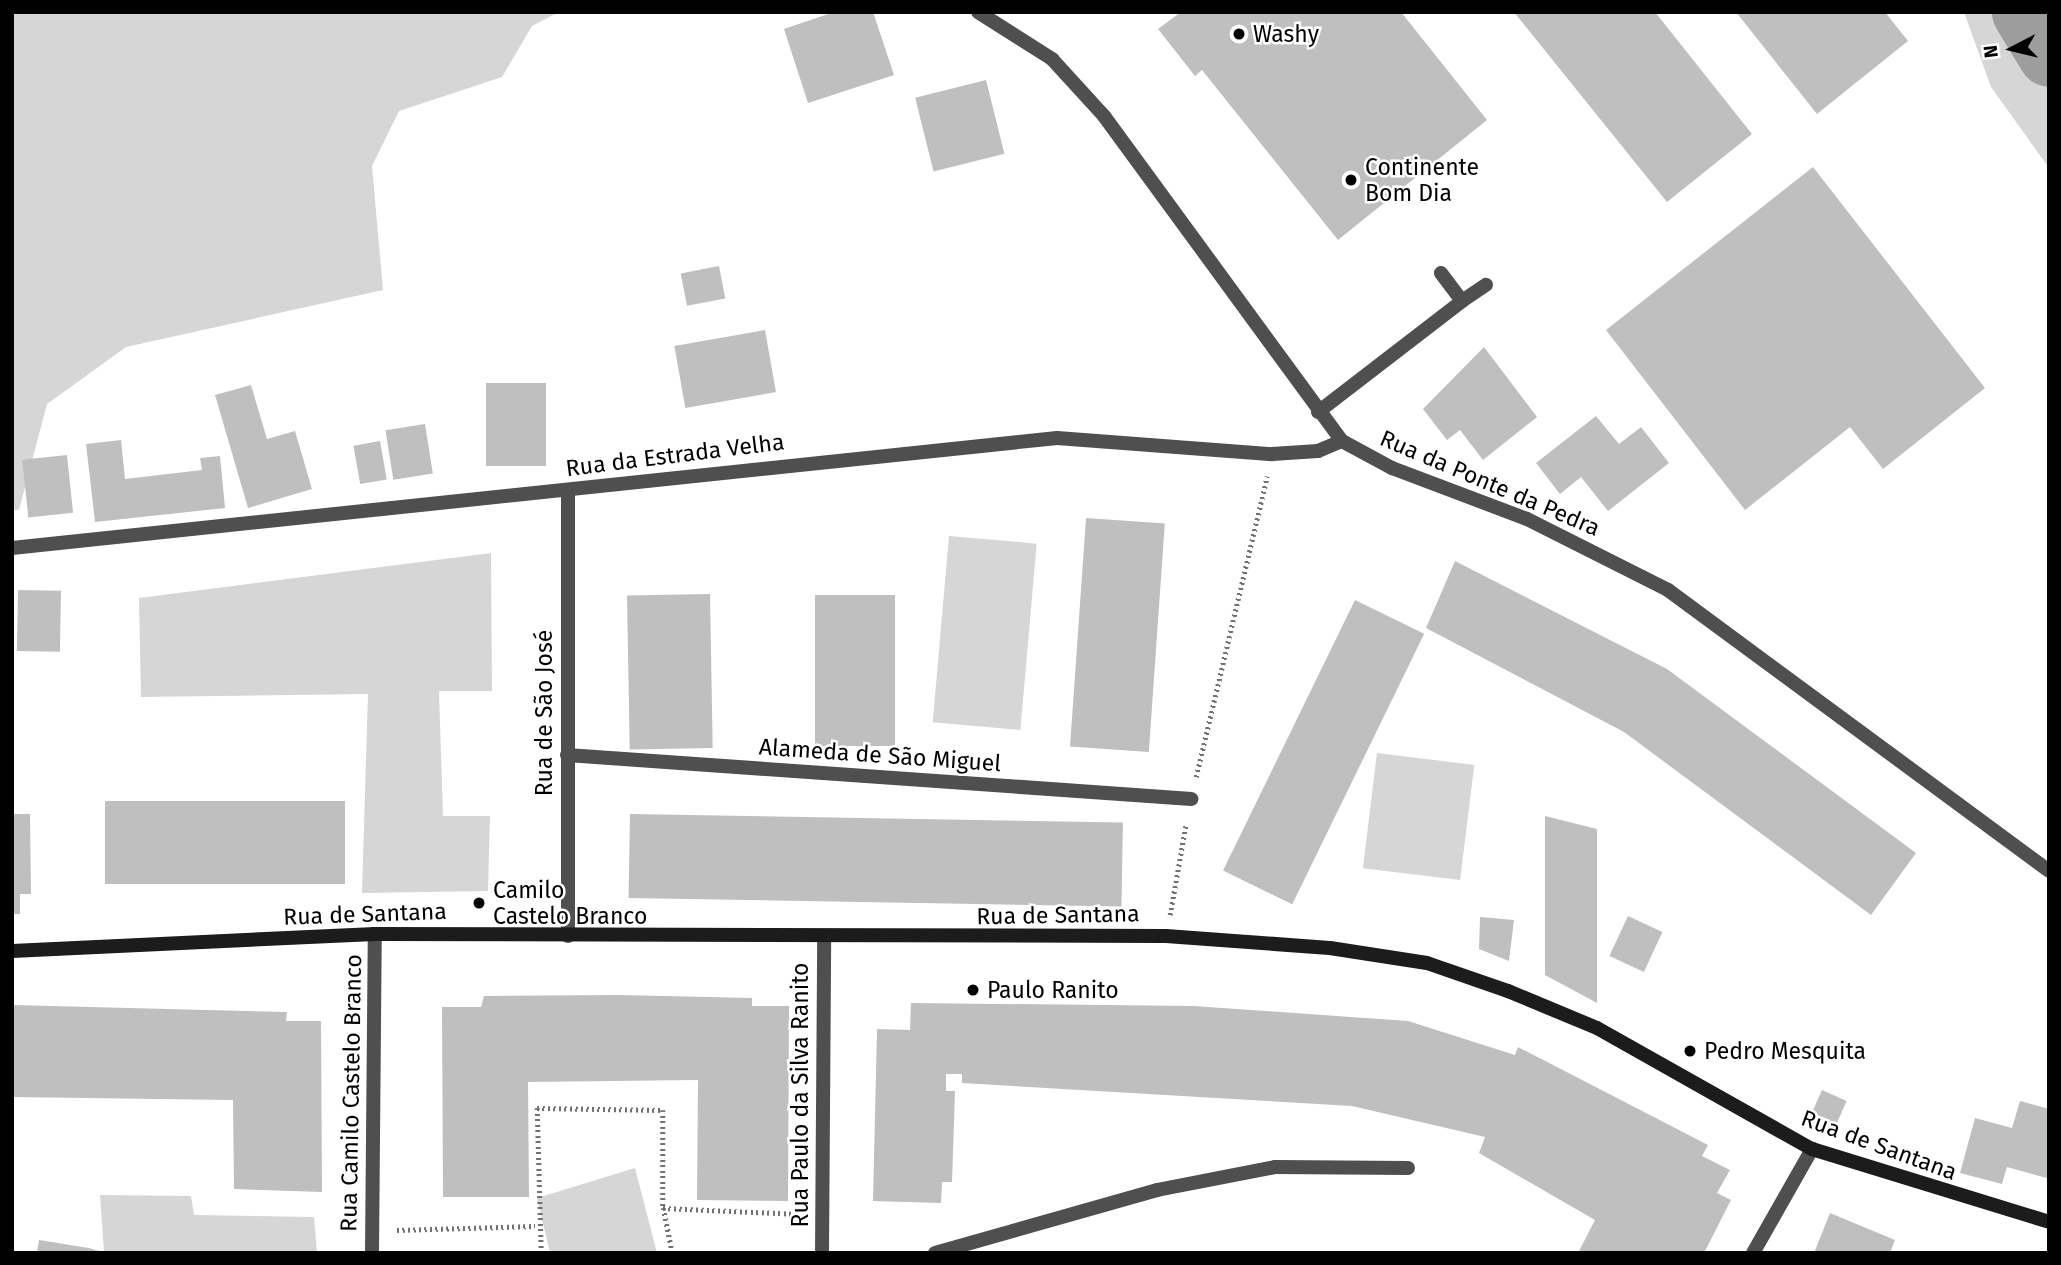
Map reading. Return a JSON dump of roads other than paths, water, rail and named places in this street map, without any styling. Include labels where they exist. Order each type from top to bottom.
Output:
[{"type":"main road","name":"Rua de Santana","points":[[12,951],[375,934],[824,938],[1166,936],[1236,938],[1427,963],[1597,1028],[1812,1149],[2049,1222]]},
{"type":"street","name":"Rua da Ponte da Pedra","points":[[978,12],[1052,59],[1104,116],[1318,412],[1342,441],[1392,468],[1527,519],[1668,590],[2049,871]]},
{"type":"street","points":[[1441,273],[1462,302]]},
{"type":"street","points":[[1318,412],[1486,285]]},
{"type":"street","name":"Rua da Estrada Velha","points":[[12,548],[1057,438],[1272,454],[1318,451],[1342,441]]},
{"type":"street","name":"Rua de São José","points":[[568,490],[568,936]]},
{"type":"street","name":"Alameda de São Miguel","points":[[567,755],[1191,799]]},
{"type":"street","name":"Rua Camilo Castelo Branco","points":[[372,1253],[375,934]]},
{"type":"street","name":"Rua Paulo da Silva Ranito","points":[[822,1253],[824,938]]},
{"type":"street","points":[[1753,1253],[1812,1149]]},
{"type":"street","points":[[935,1253],[1157,1190],[1275,1167],[1408,1168]]},
{"type":"waterway","points":[[2023,12],[2049,55]]},
{"type":"place","name":"Washy","points":[[1239,34]]},
{"type":"place","name":"Continente Bom Dia","points":[[1351,180]]},
{"type":"place","name":"Camilo Castelo Branco","points":[[479,903]]},
{"type":"place","name":"Paulo Ranito","points":[[973,990]]},
{"type":"place","name":"Pedro Mesquita","points":[[1690,1051]]}]
